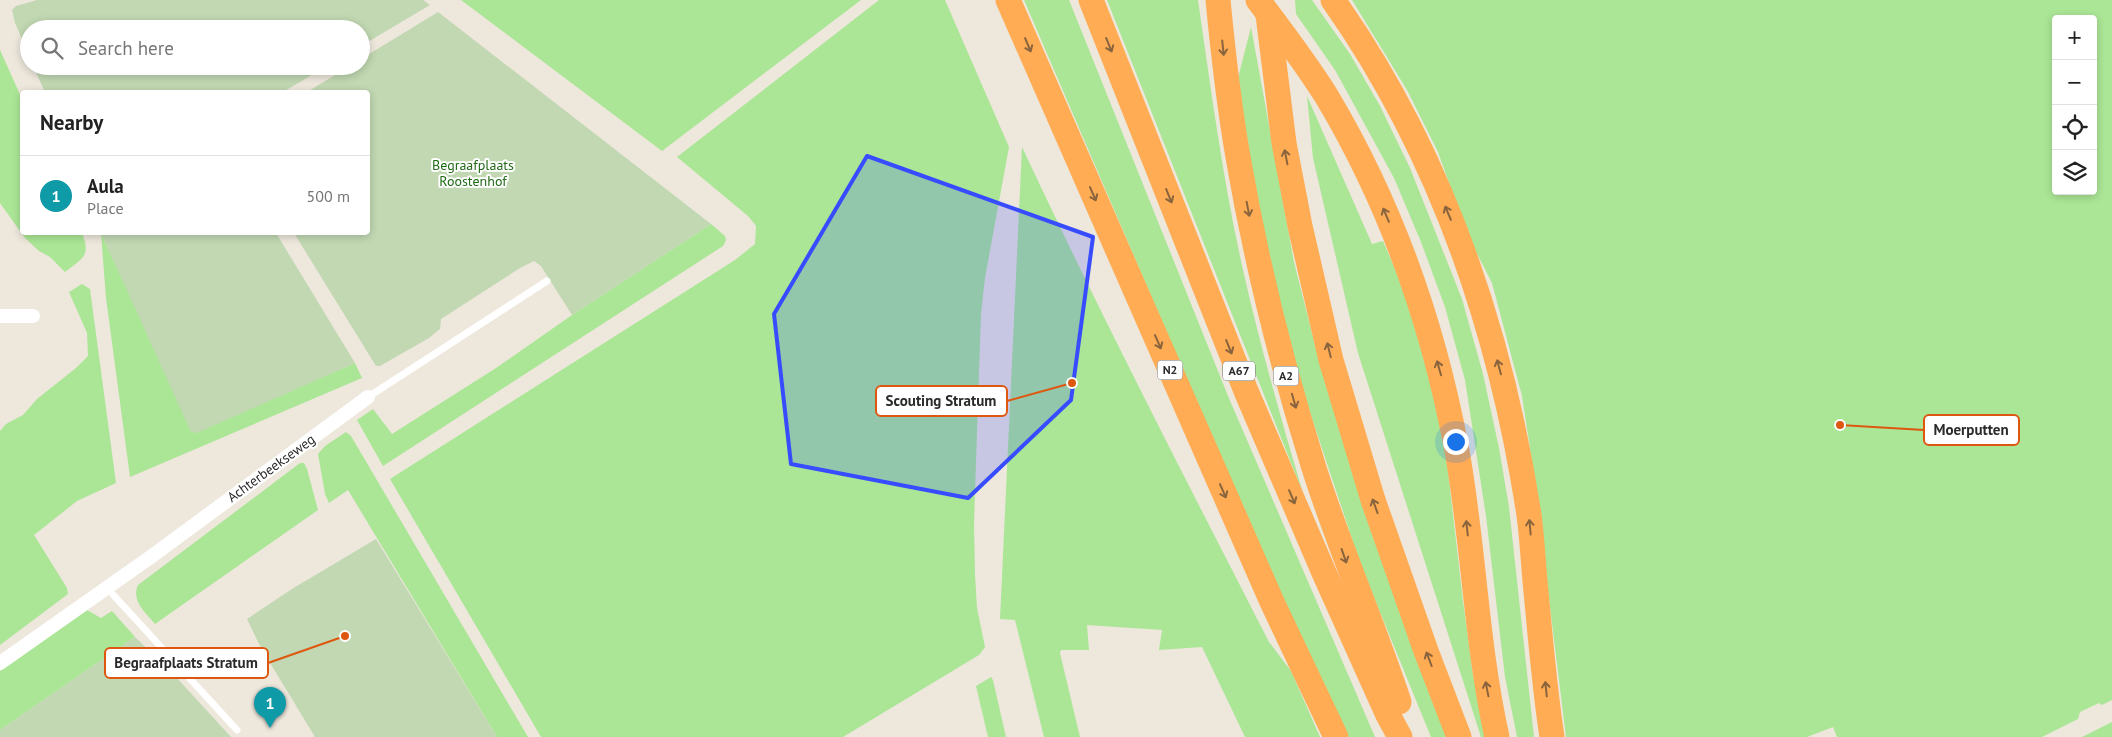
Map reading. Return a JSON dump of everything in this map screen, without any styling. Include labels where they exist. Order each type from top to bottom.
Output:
[{"type":"highway","name":"N2","points":[[1008,0],[1272,602],[1336,737]]},
{"type":"highway","name":"A67","points":[[1091,0],[1246,391],[1325,575],[1388,715],[1400,737]]},
{"type":"highway","name":"A2","points":[[1218,0],[1238,156],[1258,259],[1282,361],[1315,470],[1342,549],[1411,737]]},
{"type":"highway","points":[[1258,0],[1304,63],[1351,139],[1400,247],[1423,310],[1442,378],[1457,453],[1484,668],[1497,737]]},
{"type":"highway","points":[[1266,0],[1284,144],[1300,226],[1339,388],[1374,500],[1426,651],[1459,737]]},
{"type":"highway","points":[[1333,0],[1375,64],[1424,159],[1458,237],[1485,316],[1509,406],[1529,517],[1552,737]]},
{"type":"street","points":[[0,316],[33,316]]},
{"type":"street","name":"Achterbeekseweg","points":[[0,663],[107,588],[368,397]]},
{"type":"lane","name":"Achterbeekseweg","points":[[368,397],[547,281]]},
{"type":"lane","points":[[107,588],[237,730]]},
{"type":"highlighted area","points":[[867,156],[1093,237],[1071,400],[968,498],[791,464],[774,314]]},
{"type":"green space","points":[[37,0],[423,0],[430,5],[370,41],[370,20],[20,20],[20,34],[12,10],[16,6]]},
{"type":"green space","points":[[461,0],[861,0],[662,151]]},
{"type":"green space","points":[[879,0],[945,0],[1009,147],[985,278],[981,314],[974,523],[977,608],[985,647],[979,655],[843,737],[541,737],[390,479],[735,260],[755,244],[756,226],[748,216],[677,157]]},
{"type":"green space","points":[[1024,0],[1069,0],[1228,396],[1375,737],[1347,737],[1280,596]]},
{"type":"green space","points":[[1107,0],[1198,0],[1218,135],[1236,237],[1264,354],[1303,493]]},
{"type":"green space","points":[[1295,0],[1312,0],[1350,54],[1380,106],[1410,168],[1462,299],[1483,374],[1499,448],[1509,507],[1534,737],[1517,737],[1505,677],[1486,516],[1465,380],[1445,307],[1421,242],[1394,178],[1335,70],[1296,14]]},
{"type":"green space","points":[[1352,0],[2112,0],[2112,700],[2102,705],[2099,703],[2080,712],[2078,719],[2042,737],[1837,737],[1833,727],[1807,737],[1566,737],[1532,461],[1522,396],[1492,283],[1467,234],[1438,152],[1407,90]]},
{"type":"green space","name":"Begraafplaats Roostenhof","points":[[438,12],[711,224],[572,315],[541,266],[534,261],[441,319],[440,329],[429,338],[380,366],[376,366],[295,235],[370,235],[370,90],[310,90],[335,75],[370,75],[370,54]]},
{"type":"green space","points":[[1251,27],[1294,262],[1319,361],[1446,737],[1431,737],[1360,563],[1296,370],[1270,259],[1249,156],[1237,82]]},
{"type":"green space","points":[[0,50],[20,95],[20,231],[0,203]]},
{"type":"green space","points":[[37,75],[312,75],[286,90],[44,90]]},
{"type":"green space","points":[[1307,96],[1372,244],[1383,241],[1415,315],[1446,454],[1473,675],[1485,737],[1481,737],[1358,353],[1313,158]]},
{"type":"green space","points":[[1022,147],[1112,334],[1174,457],[1269,642],[1291,671],[1320,737],[1245,737],[1202,647],[1159,650],[1162,630],[1087,625],[1089,650],[1061,650],[1060,653],[1080,737],[1044,737],[1015,620],[1000,619]]},
{"type":"green space","points":[[711,224],[725,236],[726,240],[723,246],[383,466],[357,420],[373,409],[392,434],[496,368],[572,315]]},
{"type":"green space","points":[[23,235],[83,235],[86,247],[84,256],[65,272],[50,257],[39,251]]},
{"type":"green space","points":[[101,235],[194,433],[355,363],[362,378],[130,477],[106,298]]},
{"type":"green space","points":[[102,235],[277,235],[355,363],[197,433],[191,432]]},
{"type":"green space","points":[[82,284],[90,289],[116,483],[77,501],[34,535],[67,588],[68,594],[0,645],[0,431],[6,424],[23,415],[37,399],[88,356],[87,333],[69,292]]},
{"type":"green space","points":[[346,432],[351,436],[528,737],[497,737],[348,490],[329,503],[325,494],[318,454],[325,446]]},
{"type":"green space","points":[[300,463],[304,463],[307,469],[318,510],[155,624],[140,606],[136,596],[138,585]]},
{"type":"green space","points":[[376,539],[497,737],[315,737],[261,648],[247,619],[292,589]]},
{"type":"green space","points":[[87,610],[101,618],[112,611],[135,637],[0,730],[0,671]]},
{"type":"green space","points":[[135,637],[176,677],[231,737],[0,737],[0,730]]},
{"type":"green space","points":[[991,677],[1006,737],[988,737],[976,686]]},
{"type":"green space","points":[[2112,722],[2112,737],[2082,737]]},
{"type":"place","name":"Scouting Stratum","points":[[1072,383]]},
{"type":"place","name":"Moerputten","points":[[1840,425]]},
{"type":"place","name":"Begraafplaats Stratum","points":[[345,636]]},
{"type":"place","name":"Aula","points":[[270,728]]}]
